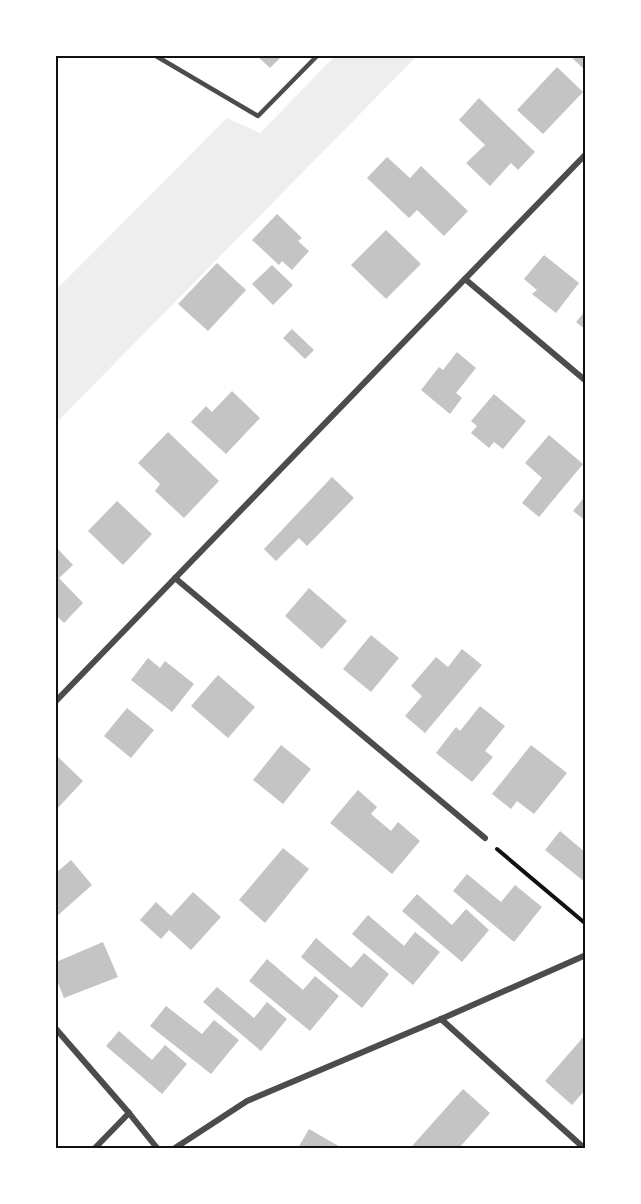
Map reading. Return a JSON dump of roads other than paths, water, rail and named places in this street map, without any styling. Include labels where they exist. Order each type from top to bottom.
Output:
[{"type":"street","points":[[56,701],[585,154]]},
{"type":"street","points":[[465,279],[585,381]]},
{"type":"street","points":[[175,578],[485,838]]},
{"type":"street","points":[[174,1149],[247,1101],[585,955]]},
{"type":"street","points":[[441,1019],[584,1149]]},
{"type":"street","points":[[56,1029],[157,1149]]},
{"type":"street","points":[[96,1149],[129,1113]]},
{"type":"lane","points":[[156,56],[258,116],[317,56]]}]
